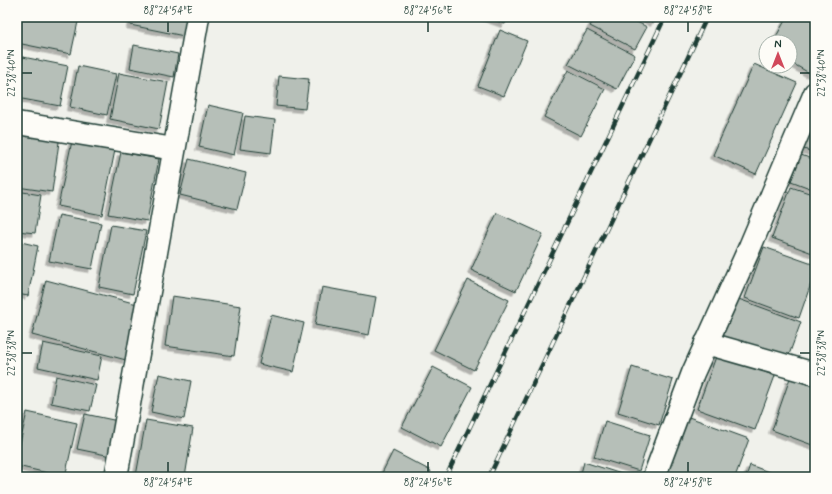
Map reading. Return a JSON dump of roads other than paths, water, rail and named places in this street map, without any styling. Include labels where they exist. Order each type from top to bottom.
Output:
[{"type":"street","points":[[116,477],[198,17]]},
{"type":"street","points":[[654,477],[693,373],[749,249],[815,93]]},
{"type":"street","points":[[17,123],[174,149]]},
{"type":"street","points":[[706,343],[815,374]]},
{"type":"railway","points":[[446,477],[665,17]]},
{"type":"railway","points":[[489,477],[707,17]]}]
